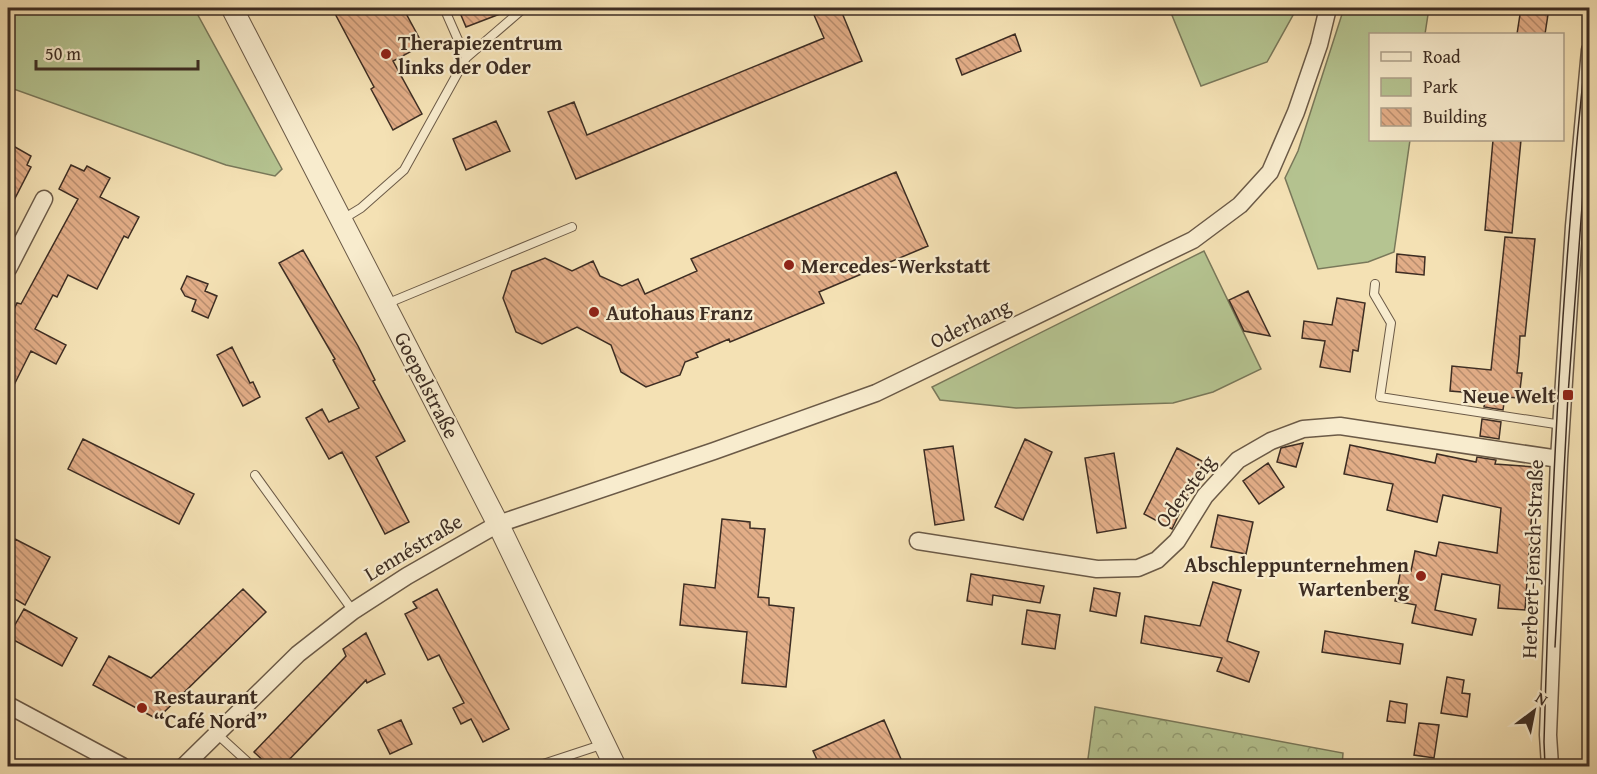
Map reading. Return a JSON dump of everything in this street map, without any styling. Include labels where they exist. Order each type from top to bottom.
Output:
[{"type":"street","name":"Goepelstraße","points":[[232,8],[498,524],[615,766]]},
{"type":"street","name":"Oderhang","points":[[498,524],[876,393],[1193,240],[1240,205],[1270,172],[1296,112],[1319,45],[1328,8]]},
{"type":"street","name":"Herbert-Jensch-Straße","points":[[1550,766],[1549,712],[1559,459],[1574,226],[1590,50]]},
{"type":"street","points":[[8,269],[44,199]]},
{"type":"street","name":"Odersteig","points":[[918,541],[1097,569],[1138,567],[1157,560],[1177,541],[1205,496],[1238,460],[1271,441],[1303,429],[1340,426],[1559,459]]},
{"type":"street","name":"Lennéstraße","points":[[184,766],[298,654],[353,611],[407,576],[498,524]]},
{"type":"street","points":[[8,705],[122,766]]},
{"type":"lane","points":[[444,8],[466,58]]},
{"type":"lane","points":[[342,220],[361,208],[404,170],[466,58],[524,8]]},
{"type":"lane","points":[[386,304],[572,227]]},
{"type":"lane","points":[[1375,284],[1374,294],[1391,323],[1380,397],[1562,426]]},
{"type":"lane","name":"Lennéstraße","points":[[255,475],[353,611]]},
{"type":"lane","points":[[217,734],[252,766]]},
{"type":"lane","points":[[537,766],[605,744]]},
{"type":"green space","points":[[8,8],[194,8],[282,169],[275,176],[226,165],[8,87]]},
{"type":"green space","points":[[1169,8],[1297,8],[1267,62],[1201,86]]},
{"type":"green space","points":[[1344,8],[1429,8],[1425,33],[1369,33],[1369,141],[1410,141],[1394,252],[1368,262],[1318,269],[1285,178],[1298,151]]},
{"type":"green space","points":[[1204,251],[1261,369],[1213,392],[1173,403],[1016,408],[940,400],[932,387]]},
{"type":"green space","points":[[1095,707],[1343,753],[1342,766],[1087,766]]},
{"type":"building","points":[[332,8],[403,8],[423,45],[393,61],[422,114],[393,130],[371,89],[374,87]]},
{"type":"building","points":[[458,8],[513,8],[513,9],[466,27]]},
{"type":"building","points":[[811,8],[840,8],[862,61],[576,179],[548,112],[574,102],[587,135],[824,38]]},
{"type":"building","points":[[1521,8],[1549,8],[1545,33],[1517,33]]},
{"type":"building","points":[[1015,34],[1021,51],[962,75],[956,59]]},
{"type":"building","points":[[496,121],[510,151],[466,170],[453,139]]},
{"type":"building","points":[[1493,141],[1521,141],[1512,233],[1485,230]]},
{"type":"building","points":[[8,143],[31,156],[27,165],[31,167],[8,212]]},
{"type":"building","points":[[71,165],[84,171],[87,166],[110,178],[100,197],[139,217],[128,238],[124,236],[97,289],[68,275],[57,297],[53,295],[35,329],[66,345],[56,364],[31,351],[8,397],[8,322],[17,303],[21,304],[78,199],[59,189]]},
{"type":"building","name":"Mercedes-Werkstatt","points":[[896,172],[928,246],[819,292],[824,303],[730,342],[729,339],[696,353],[698,357],[685,362],[680,375],[646,387],[621,372],[611,345],[577,327],[542,344],[516,332],[503,298],[512,271],[545,258],[572,271],[593,261],[600,276],[622,286],[638,279],[645,294],[697,271],[691,259]]},
{"type":"building","points":[[1505,237],[1535,239],[1525,336],[1520,336],[1517,373],[1522,373],[1519,398],[1505,397],[1503,410],[1484,407],[1486,394],[1450,391],[1452,366],[1491,370]]},
{"type":"building","points":[[303,250],[358,346],[375,380],[373,381],[405,441],[376,457],[409,522],[385,534],[342,452],[329,459],[306,418],[322,409],[329,422],[359,408],[333,360],[335,359],[279,263]]},
{"type":"building","points":[[1397,254],[1425,257],[1424,275],[1396,272]]},
{"type":"building","points":[[187,276],[208,284],[205,291],[217,296],[208,318],[192,311],[196,300],[185,296],[181,289]]},
{"type":"building","points":[[1248,291],[1270,336],[1244,331],[1229,300]]},
{"type":"building","points":[[1337,298],[1365,303],[1358,351],[1353,350],[1350,372],[1320,367],[1325,341],[1302,338],[1304,321],[1332,325]]},
{"type":"building","points":[[232,347],[250,383],[253,382],[260,397],[243,406],[217,355]]},
{"type":"building","points":[[1482,419],[1501,422],[1499,439],[1480,436]]},
{"type":"building","points":[[83,439],[194,494],[179,524],[68,469]]},
{"type":"building","points":[[1025,439],[1052,452],[1023,520],[995,507]]},
{"type":"building","points":[[1303,443],[1296,467],[1277,462],[1281,448]]},
{"type":"building","points":[[1350,445],[1435,463],[1437,454],[1476,462],[1477,457],[1496,460],[1495,464],[1535,467],[1525,610],[1498,608],[1500,585],[1442,574],[1435,610],[1476,619],[1472,635],[1412,623],[1416,605],[1395,601],[1401,569],[1411,571],[1415,551],[1436,556],[1439,542],[1497,553],[1501,508],[1443,495],[1437,522],[1387,510],[1393,484],[1344,474]]},
{"type":"building","points":[[953,446],[964,520],[935,525],[924,450]]},
{"type":"building","points":[[1177,448],[1204,462],[1172,529],[1144,514]]},
{"type":"building","points":[[1114,453],[1126,528],[1097,533],[1085,458]]},
{"type":"building","points":[[1268,463],[1284,487],[1259,504],[1243,481]]},
{"type":"building","points":[[1218,515],[1253,522],[1246,554],[1211,547]]},
{"type":"building","points":[[722,519],[750,522],[750,528],[765,529],[758,597],[769,598],[769,605],[794,608],[786,687],[742,683],[747,632],[680,625],[684,584],[715,588]]},
{"type":"building","points":[[15,539],[50,557],[25,605],[8,595],[8,552]]},
{"type":"building","points":[[971,574],[1044,586],[1040,603],[993,595],[992,605],[967,601]]},
{"type":"building","points":[[1213,582],[1241,590],[1227,641],[1259,652],[1249,682],[1217,671],[1222,658],[1141,643],[1145,616],[1200,626]]},
{"type":"building","points":[[1094,588],[1120,593],[1116,616],[1090,611]]},
{"type":"building","points":[[243,589],[266,612],[157,719],[93,685],[109,656],[151,678]]},
{"type":"building","points":[[437,589],[509,729],[483,742],[471,719],[461,724],[453,708],[464,703],[439,655],[428,660],[405,614],[417,608],[413,602]]},
{"type":"building","points":[[24,609],[77,638],[62,666],[8,637]]},
{"type":"building","points":[[1027,610],[1060,615],[1055,649],[1022,644]]},
{"type":"building","points":[[1325,631],[1403,644],[1400,664],[1322,652]]},
{"type":"building","points":[[366,633],[385,674],[367,683],[366,680],[283,766],[269,766],[254,752],[346,656],[343,649]]},
{"type":"building","points":[[1447,677],[1464,680],[1462,693],[1470,694],[1467,717],[1441,713]]},
{"type":"building","points":[[1390,701],[1407,704],[1405,723],[1387,721]]},
{"type":"building","points":[[401,720],[412,744],[390,754],[378,730]]},
{"type":"building","points":[[884,720],[904,766],[820,766],[813,751]]},
{"type":"building","points":[[1419,723],[1439,725],[1434,758],[1414,755]]},
{"type":"tram line","points":[[1545,766],[1547,651],[1559,379],[1572,197],[1590,16]]},
{"type":"tram line","points":[[1555,647],[1568,395],[1590,99]]},
{"type":"place","name":"Therapiezentrum links der Oder","points":[[386,54]]},
{"type":"place","name":"Mercedes-Werkstatt","points":[[789,265]]},
{"type":"place","name":"Autohaus Franz","points":[[594,312]]},
{"type":"place","name":"Neue Welt","points":[[1568,395]]},
{"type":"place","name":"Abschleppunternehmen Wartenberg","points":[[1421,576]]},
{"type":"place","name":"Restaurant “Café Nord”","points":[[142,708]]}]
